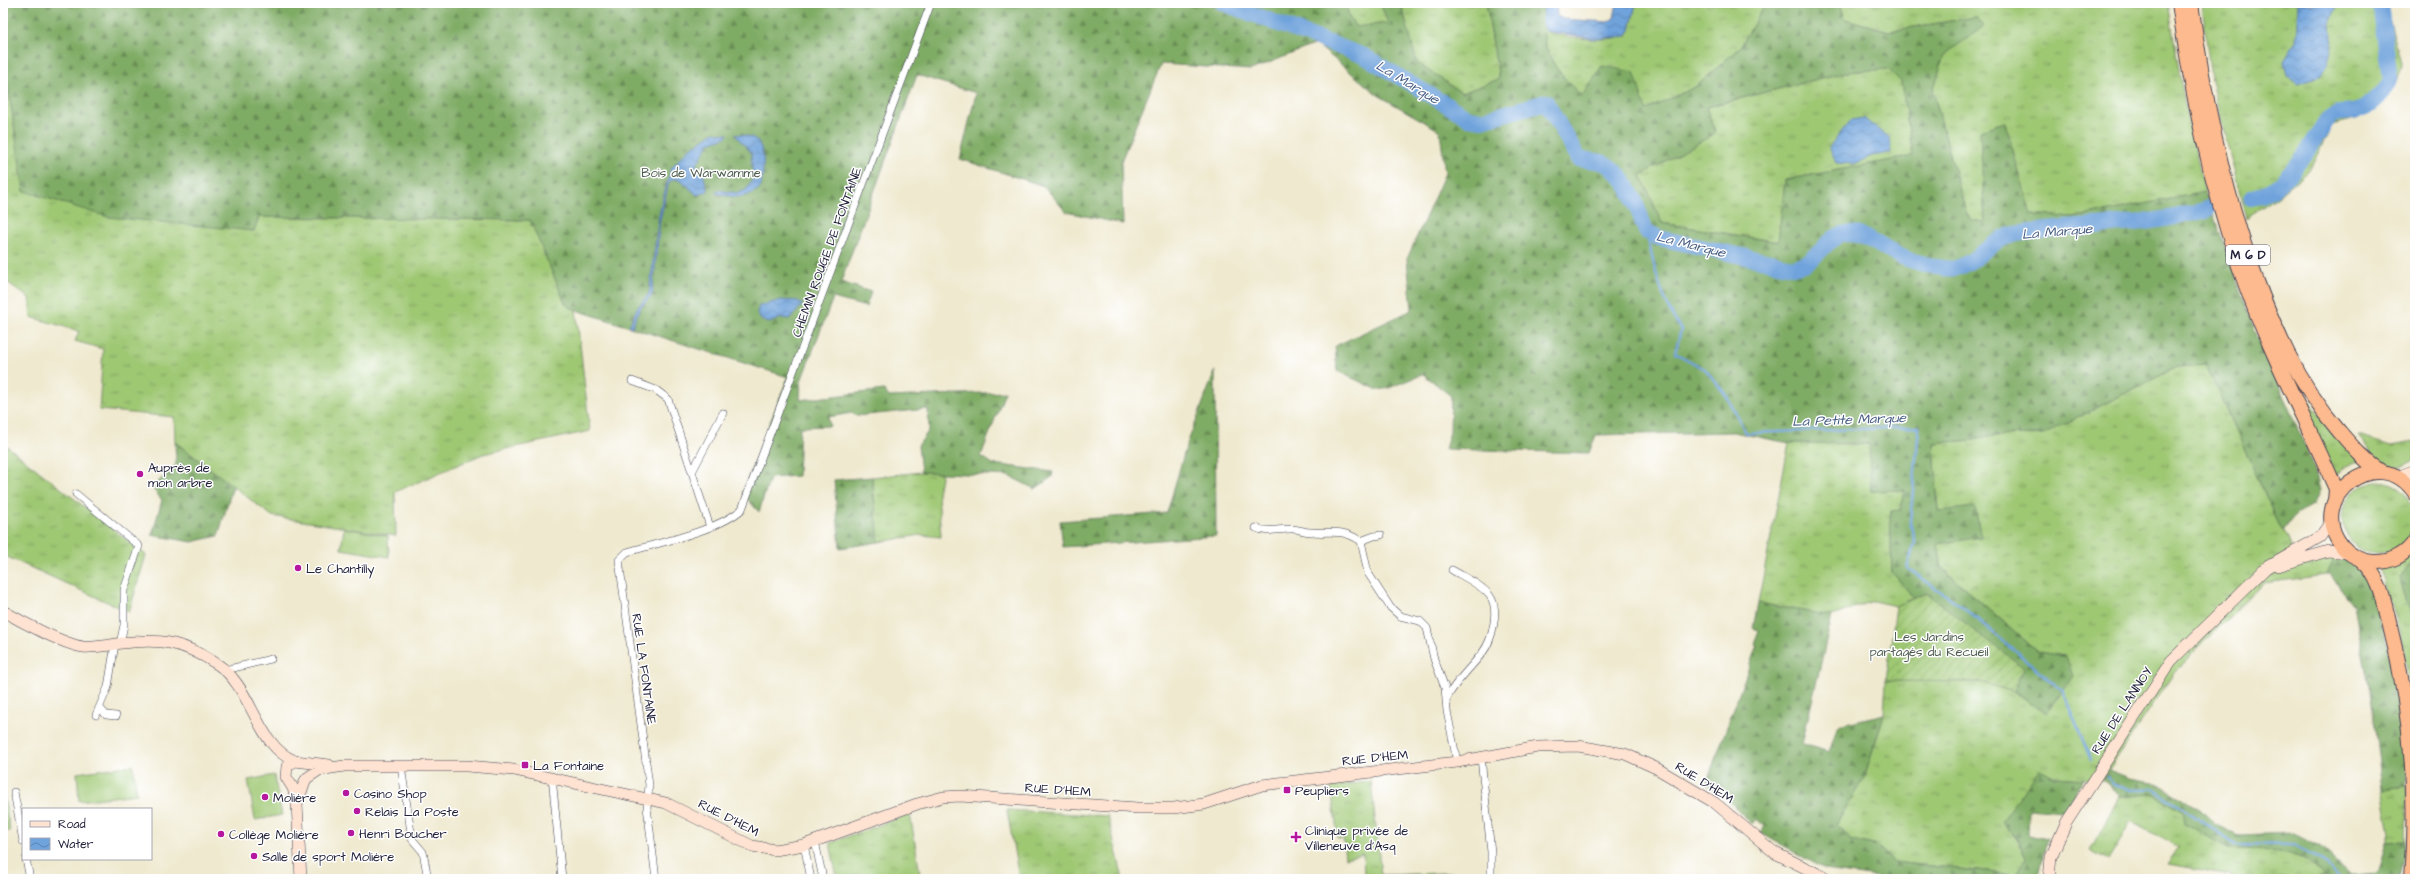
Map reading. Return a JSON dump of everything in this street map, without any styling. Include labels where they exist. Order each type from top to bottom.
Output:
[{"type":"highway","name":"M 6 D","points":[[2179,3],[2203,141],[2232,243],[2269,342],[2336,489],[2334,501]]},
{"type":"highway","name":"M 6 D","points":[[2191,3],[2207,107],[2222,168],[2245,247],[2274,326],[2293,367],[2319,407],[2348,442],[2370,464],[2382,472]]},
{"type":"highway","points":[[2411,879],[2414,790],[2407,703],[2383,601],[2371,570],[2337,539],[2332,520],[2334,501],[2340,490],[2353,478],[2364,474],[2382,472],[2397,477],[2415,493]]},
{"type":"highway","points":[[2355,556],[2380,562],[2393,560],[2404,553],[2415,541]]},
{"type":"street","name":"CHEMIN ROUGE DE FONTAINE","points":[[742,509],[932,3]]},
{"type":"street","points":[[632,381],[656,390],[668,399],[710,527]]},
{"type":"street","points":[[692,472],[723,413]]},
{"type":"street","points":[[2397,477],[2415,470]]},
{"type":"street","points":[[76,494],[139,546],[124,590],[124,625],[117,644],[111,672],[100,708],[96,715]]},
{"type":"street","name":"RUE LA FONTAINE","points":[[656,879],[648,814],[649,784],[619,560],[627,552],[710,527],[733,518],[742,509]]},
{"type":"street","name":"RUE DE LANNOY","points":[[2049,879],[2051,857],[2066,823],[2158,678],[2187,643],[2254,580],[2274,562],[2320,537],[2332,520]]},
{"type":"street","points":[[1256,528],[1266,531],[1294,528],[1313,532],[1338,531],[1348,534],[1361,541],[1368,573],[1390,607],[1400,616],[1420,621],[1427,628],[1446,698],[1447,711],[1457,762]]},
{"type":"street","points":[[1361,541],[1371,536],[1381,535]]},
{"type":"street","name":"RUE DE LANNOY","points":[[2254,580],[2281,565],[2328,551],[2355,556]]},
{"type":"street","points":[[1446,698],[1455,683],[1485,649],[1492,630],[1494,614],[1494,604],[1490,596],[1452,570]]},
{"type":"street","points":[[3,611],[75,645],[89,647],[151,640],[174,644],[201,655],[225,670],[243,692],[271,742],[298,804],[301,879]]},
{"type":"street","points":[[225,670],[272,659]]},
{"type":"street","points":[[100,708],[106,715],[116,716]]},
{"type":"street","points":[[271,742],[281,754],[298,761],[344,766]]},
{"type":"street","name":"RUE D'HEM","points":[[344,766],[485,766],[552,778],[648,798],[683,810],[758,848],[781,850],[804,845],[916,804],[943,797],[960,796],[1142,808],[1174,808],[1204,804],[1268,784],[1457,762],[1538,747],[1564,745],[1602,749],[1625,754],[1704,795],[1775,853],[1828,879]]},
{"type":"street","points":[[1481,758],[1491,852],[1491,879]]},
{"type":"street","points":[[287,776],[288,764],[298,761]]},
{"type":"street","points":[[298,761],[308,769],[298,804]]},
{"type":"street","points":[[287,776],[296,784],[306,780],[319,770],[344,766]]},
{"type":"street","points":[[400,766],[412,839],[424,852],[428,879]]},
{"type":"street","points":[[552,778],[562,862],[560,862],[562,879]]},
{"type":"street","points":[[14,792],[22,836]]},
{"type":"street","points":[[815,841],[822,879]]},
{"type":"street","points":[[804,845],[811,879]]},
{"type":"street","points":[[26,860],[30,879]]},
{"type":"green space","name":"Bois de Warwamme","points":[[3,3],[1346,3],[1349,17],[1356,27],[1388,23],[1380,3],[1401,3],[1417,63],[1462,93],[1499,79],[1486,3],[1544,3],[1543,32],[1545,44],[1555,65],[1571,85],[1582,96],[1602,66],[1634,72],[1646,110],[1697,86],[1740,47],[1764,7],[1764,3],[1840,3],[1845,19],[1889,31],[1976,17],[1984,26],[1944,55],[1933,91],[1966,213],[1971,220],[1985,222],[1980,130],[2005,122],[2031,214],[2073,218],[2205,192],[2255,331],[2313,464],[2320,490],[2314,504],[2297,513],[2282,531],[2206,365],[2177,367],[2043,435],[1987,436],[1974,440],[1934,443],[1938,511],[1975,507],[1981,537],[1938,544],[1942,568],[2038,652],[2066,656],[2073,676],[2047,713],[2014,692],[2024,668],[1926,593],[1914,598],[1892,572],[1890,511],[1901,510],[1905,490],[1871,491],[1869,444],[1789,443],[1733,432],[1596,435],[1589,453],[1445,449],[1450,432],[1451,396],[1423,374],[1389,388],[1378,390],[1337,371],[1335,346],[1412,310],[1407,259],[1445,173],[1440,131],[1378,95],[1316,44],[1251,70],[1161,64],[1121,161],[1123,224],[1066,212],[1044,186],[960,159],[976,93],[917,75],[841,282],[871,292],[866,307],[833,298],[801,381],[800,400],[884,390],[889,397],[1005,392],[981,456],[993,464],[1053,472],[1052,477],[1035,489],[1009,476],[921,472],[918,446],[929,430],[928,409],[856,416],[852,413],[828,417],[830,426],[800,427],[798,476],[770,478],[759,512],[742,493],[788,377],[576,310],[566,305],[530,220],[259,217],[254,231],[108,217],[24,191],[3,53]],"holes":[[[1888,69],[1901,82],[1913,156],[1785,180],[1778,242],[1662,223],[1641,175],[1716,133],[1706,107],[1846,72]]]},
{"type":"green space","points":[[1346,3],[1380,3],[1388,23],[1356,27],[1349,18]]},
{"type":"green space","points":[[1401,3],[1486,3],[1499,79],[1462,93],[1417,63]]},
{"type":"green space","points":[[1636,3],[1764,3],[1764,7],[1740,47],[1697,86],[1646,111],[1602,66],[1582,96],[1559,72],[1549,55],[1543,35],[1542,23],[1546,31],[1564,36],[1586,39],[1608,39],[1626,35],[1630,30]]},
{"type":"green space","points":[[1840,3],[2168,3],[2185,107],[2205,192],[2073,218],[2030,214],[2005,122],[1980,130],[1985,222],[1971,221],[1966,213],[1933,91],[1944,55],[1983,26],[1976,17],[1889,31],[1845,19]]},
{"type":"green space","points":[[2202,3],[2385,3],[2402,66],[2397,83],[2360,118],[2332,125],[2310,169],[2278,196],[2246,218],[2211,80]]},
{"type":"green space","points":[[3,53],[24,191],[253,231],[259,217],[530,220],[566,305],[576,310],[590,431],[483,454],[395,492],[396,536],[272,516],[175,442],[174,417],[99,410],[103,349],[75,341],[79,331],[31,317],[29,298],[3,279]]},
{"type":"green space","points":[[1888,69],[1901,81],[1913,156],[1785,180],[1779,242],[1662,223],[1641,175],[1715,133],[1706,107],[1846,72]]},
{"type":"green space","points":[[2206,365],[2282,531],[2288,539],[2297,563],[2336,554],[2327,575],[2263,583],[2174,673],[2102,780],[2054,777],[2002,821],[2017,839],[2026,858],[2015,875],[1894,862],[1877,846],[1850,839],[1836,824],[1865,776],[1884,714],[1886,681],[1981,682],[2014,692],[2047,713],[2058,697],[2066,657],[2038,652],[1942,568],[1938,544],[1980,537],[1938,511],[1934,443],[1974,440],[1987,436],[2043,435],[2177,367]]},
{"type":"green space","points":[[1215,371],[1216,536],[1063,547],[1060,521],[1167,513],[1186,447]]},
{"type":"green space","points":[[2289,371],[2327,426],[2359,461],[2341,469],[2335,475]]},
{"type":"green space","points":[[2358,436],[2391,446],[2415,442],[2415,460],[2397,467],[2390,466],[2376,457]]},
{"type":"green space","points":[[175,442],[233,486],[218,536],[192,542],[152,535],[162,500],[152,488],[176,464]]},
{"type":"green space","points":[[3,443],[146,555],[129,612],[3,555]]},
{"type":"green space","points":[[1789,443],[1870,444],[1871,491],[1905,490],[1901,510],[1890,511],[1892,572],[1914,598],[1896,606],[1873,601],[1832,616],[1758,603]]},
{"type":"green space","points":[[921,472],[942,472],[938,493],[941,537],[921,535],[879,542],[872,477]]},
{"type":"green space","points":[[872,477],[879,542],[840,548],[834,480]]},
{"type":"green space","points":[[2371,482],[2385,482],[2392,484],[2404,492],[2412,504],[2414,518],[2412,532],[2404,544],[2392,552],[2385,554],[2371,554],[2364,552],[2352,544],[2344,532],[2342,525],[2342,511],[2344,504],[2352,492],[2364,484]]},
{"type":"green space","points":[[344,528],[388,536],[389,557],[341,549]]},
{"type":"green space","points":[[2415,551],[2415,558],[2399,578],[2415,625],[2415,713],[2401,637],[2379,568]]},
{"type":"green space","points":[[2336,554],[2362,567],[2371,587],[2387,644],[2399,714],[2407,786],[2382,789],[2372,703],[2354,605],[2330,575],[2327,575]]},
{"type":"green space","points":[[2415,558],[2415,625],[2399,578]]},
{"type":"green space","name":"Les Jardins partagés du Recueil","points":[[1926,593],[2024,668],[2014,692],[1981,682],[1886,681],[1896,606]]},
{"type":"green space","points":[[1758,603],[1832,616],[1802,744],[1829,752],[1838,725],[1884,714],[1865,776],[1836,824],[1850,839],[1877,846],[1894,862],[2015,875],[2026,858],[2017,839],[2002,821],[2039,769],[2054,777],[2084,779],[2062,812],[2029,809],[2028,835],[2047,839],[2038,879],[1892,879],[1825,870],[1761,833],[1765,826],[1756,819],[1752,824],[1724,796],[1706,784],[1757,645],[1754,644],[1759,630],[1753,628]]},
{"type":"green space","points":[[133,765],[137,794],[79,801],[77,773]]},
{"type":"green space","points":[[2109,770],[2129,778],[2155,782],[2201,810],[2215,824],[2238,835],[2293,833],[2321,847],[2351,875],[2378,873],[2387,843],[2406,842],[2399,879],[2318,879],[2324,875],[2306,859],[2286,853],[2248,848],[2227,848],[2185,823],[2183,812],[2154,794],[2120,796],[2102,780]]},
{"type":"green space","name":"Molière","points":[[274,775],[282,815],[255,820],[248,780]]},
{"type":"green space","points":[[1371,781],[1381,875],[1476,872],[1476,879],[1375,879],[1375,875],[1364,875],[1363,854],[1345,858],[1343,838],[1338,839],[1331,787]]},
{"type":"green space","points":[[2407,786],[2406,842],[2387,843],[2390,833],[2382,789]]},
{"type":"green space","points":[[3,788],[10,831],[3,832]]},
{"type":"green space","points":[[2154,794],[2183,812],[2227,848],[2277,851],[2296,855],[2308,860],[2324,875],[2318,879],[2231,879],[2231,875],[2167,864],[2179,847],[2131,822],[2108,860],[2090,850],[2120,796]]},
{"type":"green space","points":[[1007,810],[1108,816],[1123,879],[1019,879]]},
{"type":"green space","points":[[910,814],[921,879],[837,879],[830,843]]},
{"type":"water","points":[[1227,3],[1242,3],[1341,41],[1370,55],[1367,61],[1339,45]]},
{"type":"water","points":[[1544,3],[1556,3],[1557,16],[1563,19],[1608,22],[1614,18],[1617,3],[1636,3],[1630,30],[1626,36],[1597,39],[1546,31],[1542,23]]},
{"type":"water","points":[[2298,3],[2336,3],[2337,6],[2330,23],[2332,48],[2327,65],[2319,76],[2299,83],[2287,76],[2284,60],[2296,41]]},
{"type":"water","points":[[1864,118],[1889,137],[1891,153],[1872,156],[1854,164],[1836,163],[1829,147],[1851,120]]},
{"type":"water","points":[[714,132],[728,134],[726,137],[709,143],[696,166],[697,170],[703,173],[708,191],[697,195],[681,180],[674,179],[669,182],[660,220],[652,295],[640,308],[632,327],[629,326],[637,308],[649,294],[659,214],[671,168],[688,150]]},
{"type":"water","points":[[735,135],[746,135],[754,139],[759,144],[763,160],[761,187],[750,194],[740,197],[716,193],[717,190],[738,193],[746,190],[753,179],[751,152]]},
{"type":"water","points":[[781,300],[798,301],[803,304],[790,319],[782,318],[769,323],[761,320],[757,313],[759,306]]},
{"type":"waterway","name":"La Marque","points":[[1223,3],[1364,56],[1469,118],[1482,120],[1546,102],[1579,159],[1602,162],[1613,169],[1620,176],[1631,193],[1646,231],[1659,238],[1792,267],[1806,263],[1832,240],[1844,233],[1856,234],[1891,252],[1914,261],[1942,268],[1956,268],[1971,261],[2007,236],[2064,228],[2159,220],[2208,209]]},
{"type":"waterway","name":"La Marque","points":[[2251,198],[2263,194],[2286,178],[2305,155],[2328,119],[2335,114],[2357,111],[2368,106],[2384,89],[2390,79],[2380,3]]},
{"type":"waterway","name":"La Petite Marque","points":[[1646,231],[1655,270],[1663,295],[1681,330],[1675,353],[1705,369],[1726,395],[1746,433],[1919,427],[1910,522],[1915,543],[1907,568],[1960,605],[2062,690],[2091,760]]},
{"type":"waterway","name":"La Petite Marque","points":[[2106,777],[2113,785],[2132,790],[2153,788],[2235,844],[2295,845],[2327,865],[2341,879]]},
{"type":"place","name":"Auprès de mon arbre","points":[[140,474]]},
{"type":"place","name":"Le Chantilly","points":[[298,568]]},
{"type":"place","name":"La Fontaine","points":[[525,765]]},
{"type":"place","name":"Peupliers","points":[[1287,790]]},
{"type":"place","name":"Casino Shop","points":[[346,793]]},
{"type":"place","name":"Molière","points":[[265,797]]},
{"type":"place","name":"Relais La Poste","points":[[357,811]]},
{"type":"place","name":"Henri Boucher","points":[[351,833]]},
{"type":"place","name":"Collège Molière","points":[[221,834]]},
{"type":"place","name":"Clinique privée de Villeneuve d'Asq","points":[[1296,837]]},
{"type":"place","name":"Salle de sport Molière","points":[[254,856]]}]
